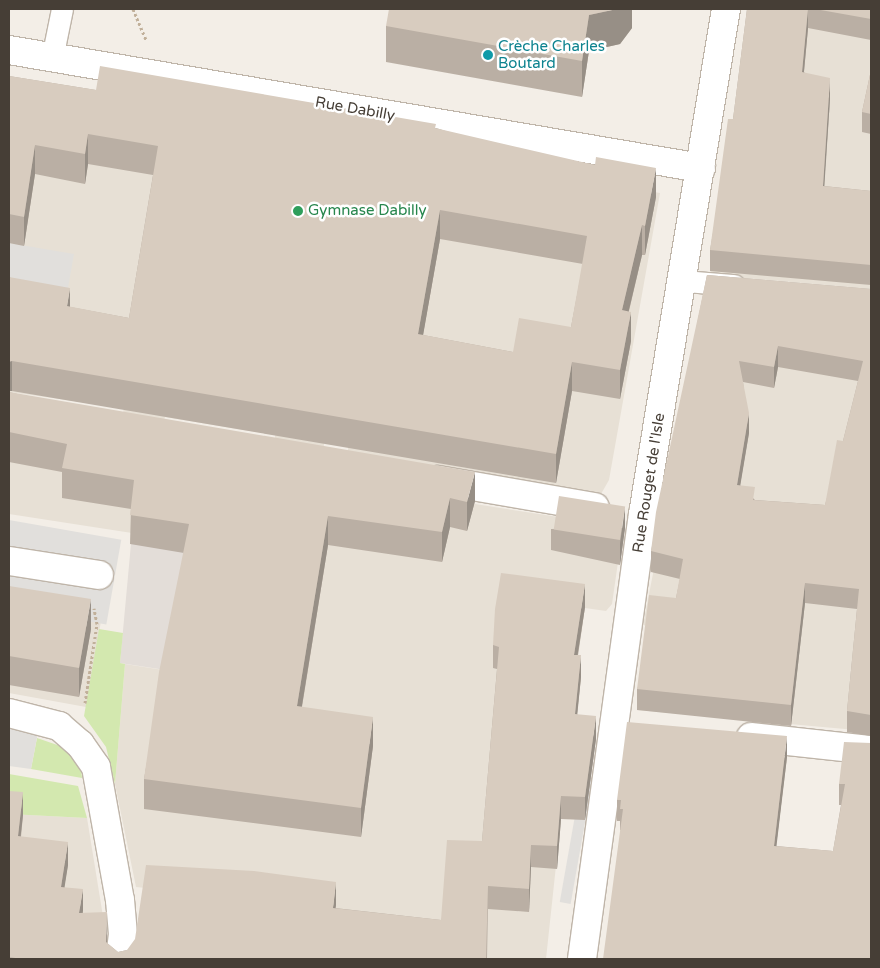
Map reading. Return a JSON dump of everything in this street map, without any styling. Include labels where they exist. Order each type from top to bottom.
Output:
[{"type":"street","name":"Rue Rouget de l'Isle","points":[[582,959],[612,723],[726,9]]},
{"type":"street","name":"Rue Dabilly","points":[[9,50],[701,168]]},
{"type":"street","points":[[411,475],[644,514]]},
{"type":"street","points":[[9,561],[99,574]]},
{"type":"street","points":[[9,713],[64,730],[80,744],[96,767],[120,900],[123,934],[120,959]]},
{"type":"street","points":[[612,723],[641,726]]},
{"type":"street","points":[[728,735],[871,750]]},
{"type":"lane","points":[[52,58],[62,9]]},
{"type":"lane","points":[[684,281],[752,287]]},
{"type":"path","points":[[64,730],[83,714],[97,624],[94,613],[99,574]]},
{"type":"shaded area","points":[[750,9],[871,9],[871,289],[710,275]]},
{"type":"shaded area","points":[[9,80],[440,239],[454,157],[660,193],[609,480],[601,494],[348,451],[348,445],[324,442],[324,449],[275,442],[275,435],[165,417],[164,421],[123,413],[124,408],[9,392]]},
{"type":"shaded area","points":[[9,243],[74,254],[65,305],[9,296]]},
{"type":"shaded area","points":[[871,308],[856,730],[637,710],[648,626],[643,625],[686,404]]},
{"type":"shaded area","points":[[9,418],[475,504],[623,527],[612,604],[606,611],[585,608],[577,663],[581,677],[576,726],[561,819],[546,959],[136,959],[146,888],[136,887],[115,784],[125,664],[304,692],[132,533],[9,514]]},
{"type":"shaded area","points":[[140,496],[301,691],[120,663],[132,533]]},
{"type":"shaded area","points":[[9,520],[121,540],[106,624],[9,607]]},
{"type":"shaded area","points":[[9,606],[101,621],[86,707],[9,693]]},
{"type":"shaded area","points":[[9,700],[43,706],[31,769],[9,766]]},
{"type":"shaded area","points":[[582,776],[593,778],[571,904],[560,902]]},
{"type":"shaded area","points":[[9,814],[87,818],[106,935],[9,959]]},
{"type":"green space","points":[[99,629],[123,633],[120,663],[125,664],[115,784],[106,747],[84,716]]},
{"type":"green space","points":[[37,738],[69,749],[81,768],[82,778],[31,769]]},
{"type":"green space","points":[[9,774],[78,786],[87,818],[9,814]]},
{"type":"building","points":[[389,9],[617,9],[589,15],[582,61],[386,26]]},
{"type":"building","points":[[747,9],[808,9],[802,72],[830,78],[823,186],[871,191],[871,265],[710,250],[728,119],[733,119]]},
{"type":"building","points":[[815,9],[871,9],[871,19]]},
{"type":"building","points":[[100,66],[436,124],[435,128],[595,165],[596,157],[656,168],[645,226],[642,225],[622,310],[631,312],[620,370],[572,362],[556,454],[9,362],[9,277],[70,288],[67,306],[129,318],[158,146],[88,134],[85,154],[35,145],[24,217],[9,214],[9,76],[96,90]],"holes":[[[440,210],[587,236],[571,327],[519,318],[513,352],[418,334]]]},
{"type":"building","points":[[871,70],[871,114],[862,112]]},
{"type":"building","points":[[707,275],[871,289],[871,715],[847,711],[859,589],[805,583],[791,705],[637,689],[649,595],[676,598],[683,559],[651,551],[656,512]],"holes":[[[778,346],[863,361],[843,441],[837,440],[825,505],[753,500],[755,487],[737,485],[749,413],[739,361],[774,367]]]},
{"type":"building","points":[[9,392],[475,472],[467,502],[450,498],[442,532],[328,516],[297,706],[373,717],[361,808],[144,779],[159,672],[189,524],[130,515],[134,480],[62,468],[67,444],[9,432]]},
{"type":"building","points":[[559,496],[625,506],[620,540],[554,530]]},
{"type":"building","points":[[501,573],[585,584],[574,655],[581,655],[575,714],[596,716],[585,797],[561,796],[557,846],[531,845],[529,889],[488,886],[486,959],[22,959],[9,957],[9,791],[23,792],[18,836],[68,842],[61,887],[83,889],[79,913],[107,912],[106,942],[118,952],[127,950],[135,939],[146,865],[254,871],[336,882],[333,908],[441,920],[447,840],[482,841],[499,647],[493,645],[495,609]]},
{"type":"building","points":[[9,586],[91,599],[79,668],[9,656]]},
{"type":"building","points":[[627,722],[787,736],[774,846],[833,851],[845,784],[839,784],[844,742],[871,743],[871,959],[603,959],[623,809],[620,809],[621,800],[617,800]]},
{"type":"place","name":"Crèche Charles Boutard","points":[[488,55]]},
{"type":"place","name":"Gymnase Dabilly","points":[[298,211]]}]
